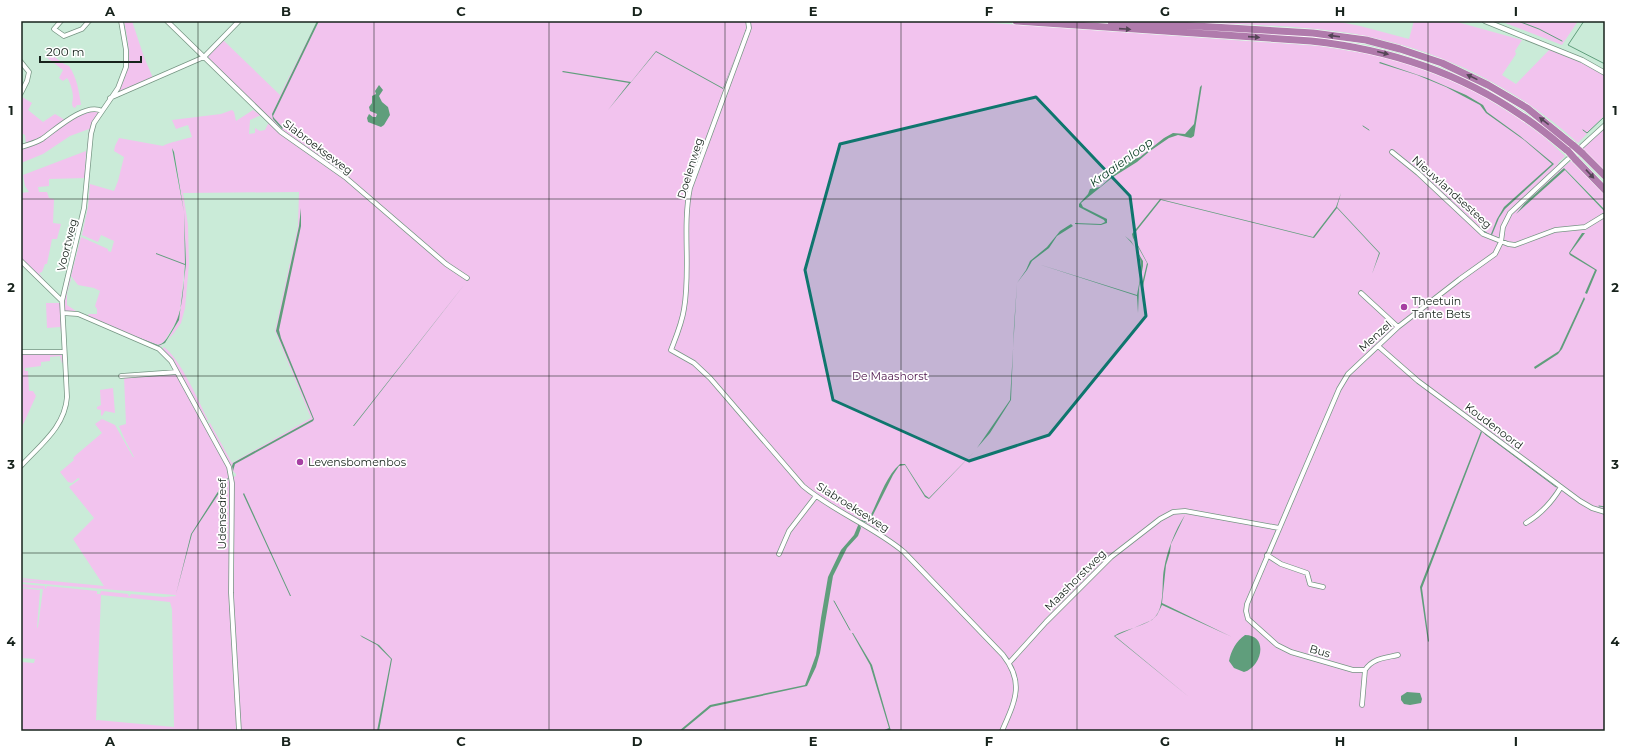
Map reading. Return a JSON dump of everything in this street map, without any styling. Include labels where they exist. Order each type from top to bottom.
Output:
[{"type":"highway","points":[[1016,21],[1311,41],[1342,44],[1381,52],[1438,71],[1484,92],[1521,115],[1570,156],[1605,190]]},
{"type":"highway","points":[[1111,21],[1313,33],[1366,40],[1400,49],[1442,63],[1488,85],[1527,108],[1574,146],[1582,150],[1605,176]]},
{"type":"street","points":[[61,21],[54,29],[63,36],[82,29],[87,21]]},
{"type":"street","name":"Voortweg","points":[[21,466],[55,430],[63,418],[67,397],[62,301],[84,208],[91,134],[94,123],[118,88],[126,68],[126,50],[121,21]]},
{"type":"street","name":"Slabroekseweg","points":[[167,21],[281,132],[345,178],[446,264],[467,278]]},
{"type":"street","points":[[110,98],[204,57],[239,21]]},
{"type":"street","name":"Doelenweg","points":[[671,350],[684,308],[686,286],[686,214],[690,188],[748,32],[748,21]]},
{"type":"street","points":[[1485,21],[1571,55],[1605,73]]},
{"type":"street","points":[[21,62],[29,72],[28,81],[21,93]]},
{"type":"street","points":[[21,147],[42,139],[66,121],[87,110],[96,108],[102,111]]},
{"type":"street","points":[[1582,150],[1605,125]]},
{"type":"street","name":"Nieuwlandsesteeg","points":[[1392,152],[1418,173],[1483,234],[1501,242]]},
{"type":"street","name":"Menzel","points":[[1246,614],[1247,604],[1267,555],[1343,382],[1354,368],[1398,328],[1458,280],[1491,257],[1499,249],[1504,227],[1510,213],[1570,156]]},
{"type":"street","points":[[1501,242],[1515,245],[1555,230],[1585,227],[1603,216]]},
{"type":"street","points":[[21,261],[62,301]]},
{"type":"street","points":[[1361,293],[1398,328]]},
{"type":"street","name":"Udensedreef","points":[[63,313],[78,314],[159,349],[166,354],[178,372],[226,462],[231,474],[231,593],[239,731]]},
{"type":"street","name":"Koudenoord","points":[[1378,346],[1418,381],[1561,487],[1585,504],[1605,512]]},
{"type":"street","name":"Slabroekseweg","points":[[671,350],[694,363],[710,378],[797,480],[816,496],[886,538],[904,552],[1009,663]]},
{"type":"street","points":[[21,352],[64,352]]},
{"type":"street","points":[[121,376],[178,372]]},
{"type":"street","points":[[1526,523],[1533,519],[1548,505],[1561,487]]},
{"type":"street","points":[[780,554],[790,531],[816,496]]},
{"type":"street","name":"Maashorstweg","points":[[1009,663],[1105,562],[1152,524],[1173,512],[1185,512],[1279,528]]},
{"type":"street","points":[[1267,555],[1281,564],[1307,573],[1310,584],[1323,587]]},
{"type":"street","name":"Bus","points":[[1246,614],[1250,622],[1263,634],[1286,650],[1353,670],[1365,670]]},
{"type":"street","points":[[1362,705],[1365,670],[1375,660],[1398,655]]},
{"type":"street","points":[[1002,731],[1016,698],[1016,683],[1009,663]]},
{"type":"highlighted area","points":[[1036,97],[1130,196],[1146,316],[1049,435],[969,461],[833,400],[805,270],[840,144]]},
{"type":"green space","points":[[124,21],[132,21],[153,78],[116,95],[125,76],[129,59],[128,41]]},
{"type":"green space","name":"De Maashorst","points":[[317,21],[285,89],[319,21],[963,21],[1319,46],[1375,55],[1411,65],[1478,93],[1518,118],[1543,136],[1565,156],[1558,163],[1562,168],[1571,161],[1605,195],[1605,210],[1565,169],[1605,212],[1605,731],[21,731],[21,662],[34,663],[35,659],[21,658],[21,588],[40,590],[37,628],[43,589],[21,587],[21,584],[45,586],[45,589],[47,586],[97,591],[97,594],[100,594],[101,591],[128,594],[129,597],[131,594],[164,597],[176,596],[21,582],[21,580],[46,582],[21,578],[104,586],[73,539],[94,518],[69,487],[80,479],[78,478],[72,483],[68,482],[60,472],[74,460],[73,458],[76,455],[102,433],[95,424],[102,419],[115,425],[134,457],[119,426],[126,424],[124,377],[177,373],[233,477],[236,476],[236,474],[231,469],[208,424],[210,423],[232,463],[311,418],[275,331],[298,226],[299,192],[183,193],[188,225],[189,264],[185,308],[181,323],[166,344],[173,334],[167,340],[179,320],[186,264],[184,212],[185,264],[179,317],[164,342],[158,345],[141,339],[158,346],[163,344],[161,346],[156,347],[86,317],[66,312],[64,309],[64,300],[69,278],[71,279],[67,293],[67,305],[79,313],[87,316],[89,314],[97,314],[97,309],[95,306],[100,291],[94,288],[78,285],[71,276],[81,237],[108,249],[108,251],[111,252],[114,241],[101,235],[98,242],[82,235],[88,207],[90,184],[114,191],[118,181],[124,157],[114,151],[119,138],[163,146],[192,137],[188,125],[176,129],[172,120],[221,114],[232,110],[236,121],[253,110],[261,115],[250,120],[249,134],[255,133],[255,128],[260,131],[265,130],[270,120],[206,57],[223,40],[280,95]],"holes":[[[172,149],[174,152],[184,212]],[[101,595],[170,602],[172,609],[174,727],[96,721]]]},
{"type":"green space","points":[[1172,21],[1335,21],[1409,39],[1414,21],[1457,22],[1522,40],[1515,51],[1516,54],[1502,75],[1516,84],[1551,48],[1570,55],[1605,75],[1605,115],[1578,143],[1526,102],[1498,85],[1438,57],[1406,46],[1374,38],[1321,29]]},
{"type":"green space","points":[[1500,21],[1578,21],[1562,45]]},
{"type":"green space","points":[[48,52],[69,66],[76,80],[81,105],[77,105],[75,108],[73,107],[73,95],[69,82],[67,78],[63,81],[59,78],[63,70],[45,56]]},
{"type":"green space","points":[[22,97],[32,103],[28,110],[43,122],[55,114],[65,120],[45,135],[24,145],[23,143],[26,143],[25,135],[21,133]]},
{"type":"green space","points":[[88,111],[98,111],[99,113],[87,149],[89,129],[70,136],[43,154],[21,163],[21,148],[29,146],[67,122]]},
{"type":"green space","points":[[1605,128],[1605,171],[1582,149]]},
{"type":"green space","points":[[86,151],[85,178],[49,179],[49,186],[38,187],[39,192],[47,192],[49,198],[54,199],[53,223],[61,224],[57,239],[52,239],[47,264],[45,264],[42,272],[39,273],[46,283],[21,259],[21,193],[29,192],[25,186],[23,175]]},
{"type":"green space","points":[[46,303],[61,303],[61,332],[60,327],[47,328]]},
{"type":"green space","points":[[164,347],[177,361],[189,381],[208,420],[205,421],[171,357],[162,350]]},
{"type":"green space","points":[[21,353],[62,354],[64,356],[64,363],[62,363],[60,356],[50,357],[50,361],[41,362],[41,366],[25,368],[25,371],[28,371],[29,391],[33,391],[36,396],[21,429],[21,355],[23,355]]},
{"type":"green space","points":[[113,388],[115,413],[105,411],[102,416],[101,410],[97,409],[97,407],[101,405],[100,390]]},
{"type":"shaded area","points":[[317,21],[319,21],[273,116],[283,128],[282,129],[273,119],[272,114]]},
{"type":"shaded area","points":[[656,51],[723,88],[737,52],[723,89],[656,52],[608,110],[629,83],[562,72],[631,82]]},
{"type":"shaded area","points":[[1380,62],[1427,78],[1466,95],[1483,105],[1487,112],[1520,136],[1554,164],[1505,209],[1499,218],[1492,235],[1485,233],[1480,228],[1491,234],[1504,207],[1552,164],[1524,140],[1486,113],[1480,105],[1446,87],[1417,75],[1379,63]]},
{"type":"shaded area","points":[[379,85],[383,90],[379,96],[382,102],[388,107],[390,115],[381,127],[368,122],[367,118],[369,114],[376,117],[377,114],[370,111],[369,107],[372,103],[372,96],[376,94],[375,91]]},
{"type":"shaded area","points":[[1202,85],[1194,136],[1191,138],[1178,135],[1169,138],[1137,162],[1113,177],[1081,203],[1083,207],[1107,219],[1107,223],[1101,225],[1075,224],[1101,224],[1105,222],[1104,220],[1079,207],[1079,204],[1088,194],[1090,189],[1100,187],[1128,162],[1140,157],[1164,138],[1173,133],[1185,134],[1194,124],[1200,87]]},
{"type":"shaded area","points":[[172,148],[174,152],[184,212]]},
{"type":"shaded area","points":[[1564,168],[1605,210],[1605,212],[1565,170],[1516,214],[1525,203]]},
{"type":"shaded area","points":[[1341,193],[1337,207],[1380,253],[1372,274],[1379,253],[1337,208],[1314,238],[1161,200],[1134,234],[1134,238],[1148,264],[1143,286],[1142,303],[1142,284],[1147,263],[1133,238],[1132,234],[1160,199],[1313,237],[1336,207]]},
{"type":"shaded area","points":[[301,208],[301,226],[279,330],[314,419],[313,421],[235,464],[233,471],[233,463],[313,419],[276,331],[299,226]]},
{"type":"shaded area","points":[[184,212],[186,264],[184,280],[185,265],[156,253],[185,264]]},
{"type":"shaded area","points":[[1071,224],[1073,226],[1057,236],[1049,248],[1032,261],[1027,270],[1017,283],[1030,261],[1047,247],[1060,231]]},
{"type":"shaded area","points":[[1582,233],[1585,233],[1570,253],[1597,270],[1587,294],[1585,293],[1595,270],[1569,253]]},
{"type":"shaded area","points":[[1137,250],[1143,261],[1139,288],[1138,313],[1137,296],[1038,264],[1137,295],[1141,263]]},
{"type":"shaded area","points":[[184,280],[183,293],[180,309]]},
{"type":"shaded area","points":[[1017,283],[1013,348],[1014,326]]},
{"type":"shaded area","points":[[464,285],[354,426],[353,426]]},
{"type":"shaded area","points":[[1584,297],[1585,299],[1562,349],[1558,354],[1535,369],[1534,367],[1559,351]]},
{"type":"shaded area","points":[[180,309],[179,320],[165,343],[158,346],[132,335],[158,345],[161,344],[167,339],[174,327]]},
{"type":"shaded area","points":[[1013,348],[1011,400],[990,433],[977,448],[1010,400]]},
{"type":"shaded area","points":[[1481,431],[1482,432],[1422,588],[1428,642],[1420,587]]},
{"type":"shaded area","points":[[975,451],[929,499],[925,497],[905,465],[899,466],[869,523],[860,521],[862,520],[867,522],[885,484],[900,464],[905,464],[925,495],[929,498]]},
{"type":"shaded area","points":[[229,478],[192,534],[176,594],[191,534],[226,479]]},
{"type":"shaded area","points":[[244,493],[291,596],[243,494]]},
{"type":"shaded area","points":[[1185,515],[1171,544],[1166,565],[1162,603],[1232,637],[1162,605],[1160,609],[1165,562],[1169,548]]},
{"type":"shaded area","points":[[859,523],[861,528],[858,536],[847,548],[833,576],[820,653],[816,667],[807,686],[711,707],[682,731],[679,731],[710,705],[805,685],[816,655],[828,577],[841,550],[854,535]]},
{"type":"shaded area","points":[[1135,627],[1115,636],[1189,697],[1114,636]]},
{"type":"shaded area","points":[[852,633],[872,665],[891,731],[882,731],[889,728],[870,665]]},
{"type":"shaded area","points":[[360,635],[379,645],[392,659],[379,731],[377,731],[391,659],[377,645]]},
{"type":"shaded area","points":[[1245,635],[1253,636],[1258,640],[1260,652],[1259,658],[1255,664],[1244,672],[1234,668],[1229,661],[1234,646]]},
{"type":"shaded area","points":[[1407,692],[1420,693],[1422,699],[1421,703],[1410,705],[1404,704],[1401,700],[1401,696]]},
{"type":"waterway","points":[[1518,21],[1539,29],[1562,41]]},
{"type":"waterway","points":[[1584,21],[1568,45],[1605,64]]},
{"type":"waterway","points":[[1583,130],[1587,133],[1603,118]]},
{"type":"waterway","points":[[1363,126],[1369,130]]},
{"type":"waterway","points":[[1485,434],[1556,487]]},
{"type":"waterway","points":[[1599,506],[1605,507]]},
{"type":"waterway","points":[[834,601],[850,630]]},
{"type":"place","name":"Theetuin Tante Bets","points":[[1404,307]]},
{"type":"place","name":"Levensbomenbos","points":[[300,462]]},
{"type":"water label","name":"Kraaienloop","points":[[1121,162]]}]
